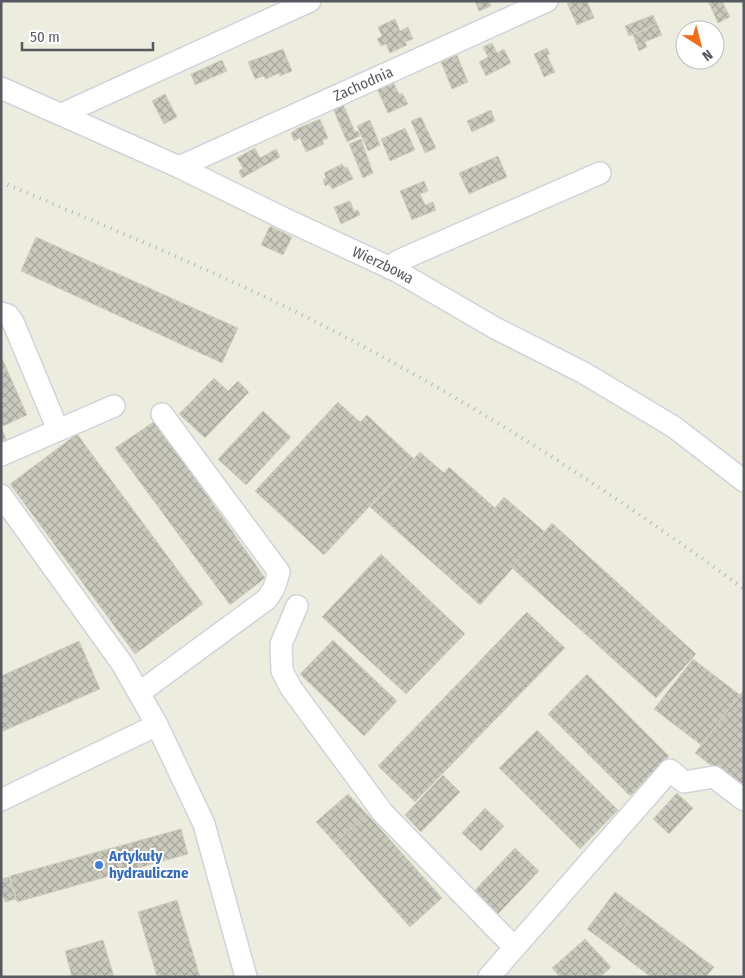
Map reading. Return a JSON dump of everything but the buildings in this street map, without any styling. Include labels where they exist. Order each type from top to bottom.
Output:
[{"type":"street","points":[[62,114],[310,1]]},
{"type":"street","name":"Zachodnia","points":[[179,166],[547,1]]},
{"type":"street","name":"Wierzbowa","points":[[1,88],[179,166],[287,220],[390,268],[495,328],[584,374],[674,427],[744,481]]},
{"type":"street","points":[[390,268],[398,261],[600,173]]},
{"type":"street","points":[[1,313],[8,314],[13,322],[58,430]]},
{"type":"street","points":[[1,455],[114,406]]},
{"type":"street","points":[[139,692],[266,599],[274,588],[279,572],[162,414]]},
{"type":"street","points":[[1,495],[123,665],[157,725],[204,824],[246,977]]},
{"type":"street","points":[[297,606],[281,644],[282,671],[291,688],[383,813],[514,947]]},
{"type":"street","points":[[1,800],[157,725]]},
{"type":"street","points":[[488,977],[670,770],[684,782],[714,777],[744,800]]},
{"type":"railway","points":[[1,182],[255,292],[350,339],[409,371],[580,475],[744,589]]},
{"type":"place","name":"Artykuły hydrauliczne","points":[[99,865]]}]
